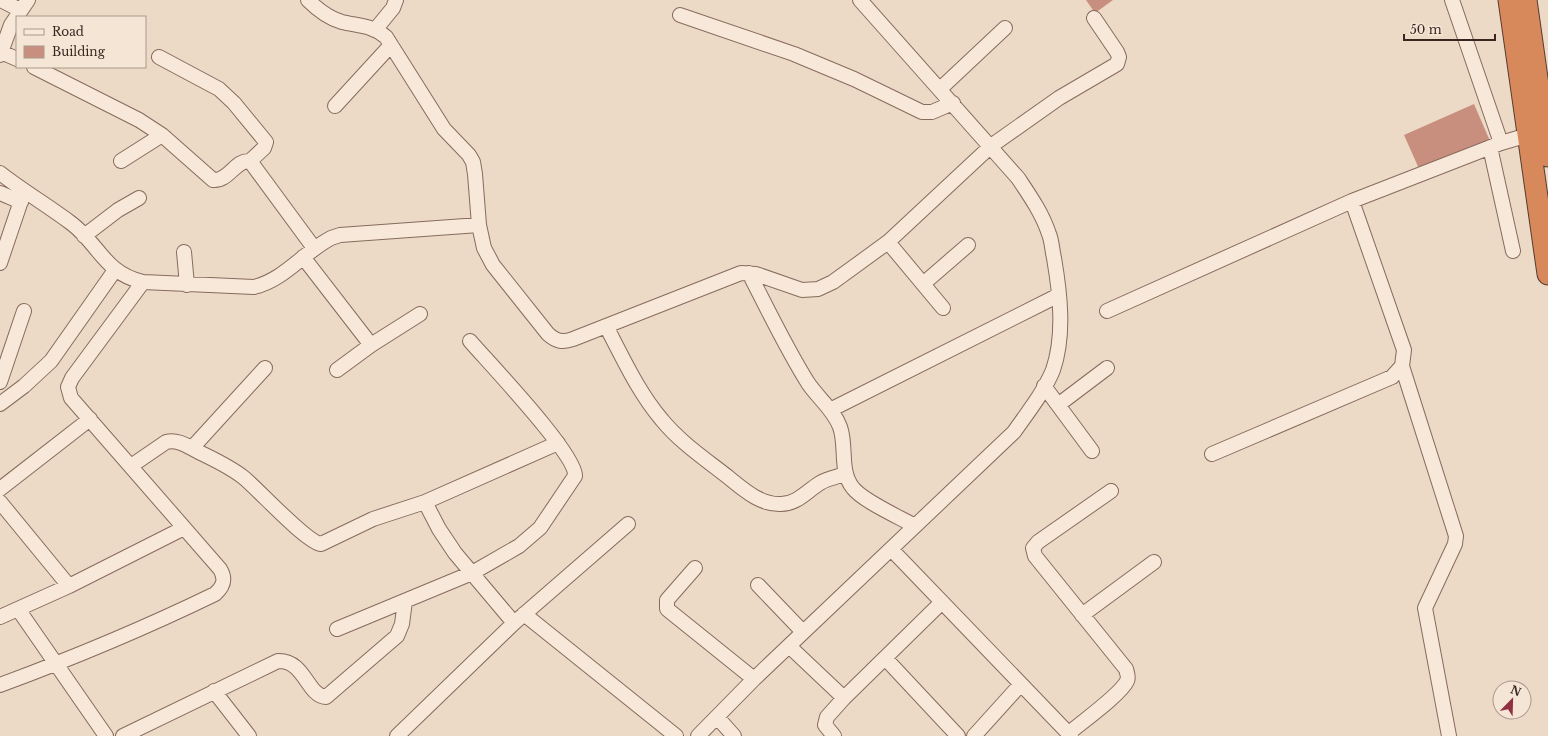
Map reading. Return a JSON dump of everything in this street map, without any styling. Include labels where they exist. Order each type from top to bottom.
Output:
[{"type":"highway","points":[[1509,0],[1548,274]]},
{"type":"highway","points":[[1526,0],[1548,156]]},
{"type":"street","points":[[1,0],[24,5],[17,16]]},
{"type":"street","points":[[308,0],[323,14],[333,19],[375,30],[386,37],[444,129],[464,149],[473,162],[479,225],[484,248],[493,265],[553,339],[566,341],[729,276],[749,273],[802,290],[818,289],[833,282],[888,242],[991,146],[1059,98],[1117,64],[1119,57],[1117,52],[1094,18]]},
{"type":"street","points":[[375,30],[393,8],[396,0]]},
{"type":"street","points":[[698,736],[754,679],[1014,432],[1036,402],[1052,370],[1057,353],[1060,325],[1059,295],[1050,235],[1036,203],[1018,178],[991,146],[860,0]]},
{"type":"street","points":[[1452,0],[1495,145],[1513,251]]},
{"type":"street","points":[[680,15],[799,56],[854,79],[922,112],[932,112],[953,103]]},
{"type":"street","points":[[16,17],[11,25],[0,53],[16,59]]},
{"type":"street","points":[[940,89],[1006,28]]},
{"type":"street","points":[[335,106],[391,45]]},
{"type":"street","points":[[36,68],[118,108],[162,136],[213,180],[220,180],[243,162],[250,161],[264,148],[266,142],[234,103],[206,81],[159,57]]},
{"type":"street","points":[[1107,311],[1352,201],[1495,145],[1528,135]]},
{"type":"street","points":[[121,161],[162,136]]},
{"type":"street","points":[[250,161],[314,248]]},
{"type":"street","points":[[0,173],[22,197]]},
{"type":"street","points":[[0,193],[22,197],[71,223],[115,270],[123,276],[143,282],[187,285],[254,287],[265,284],[276,278],[314,248],[331,238],[340,235],[479,225]]},
{"type":"street","points":[[0,263],[4,237],[22,197]]},
{"type":"street","points":[[84,236],[118,210],[139,198]]},
{"type":"street","points":[[1352,201],[1404,350],[1402,366],[1456,536],[1455,544],[1425,608],[1449,736]]},
{"type":"street","points":[[888,242],[943,308]]},
{"type":"street","points":[[923,284],[968,245]]},
{"type":"street","points":[[184,252],[187,285]]},
{"type":"street","points":[[303,257],[371,345]]},
{"type":"street","points":[[0,404],[24,386],[51,361],[115,270]]},
{"type":"street","points":[[749,273],[798,366],[810,385],[830,410],[841,428],[845,474],[850,485],[860,495],[915,526]]},
{"type":"street","points":[[0,685],[55,665],[127,635],[219,590],[224,581],[223,574],[71,398],[68,392],[69,383],[143,282]]},
{"type":"street","points":[[830,410],[1059,295]]},
{"type":"street","points":[[0,382],[24,311]]},
{"type":"street","points":[[337,370],[371,345],[420,314]]},
{"type":"street","points":[[606,326],[641,391],[662,420],[703,458],[748,492],[766,502],[782,504],[792,502],[826,480],[845,474]]},
{"type":"street","points":[[337,629],[472,573],[519,546],[534,534],[573,480],[575,472],[558,443],[470,341]]},
{"type":"street","points":[[1212,454],[1392,377],[1402,366]]},
{"type":"street","points":[[192,448],[265,368]]},
{"type":"street","points":[[1058,405],[1107,368]]},
{"type":"street","points":[[1044,386],[1092,451]]},
{"type":"street","points":[[0,489],[90,419]]},
{"type":"street","points":[[131,466],[166,442],[173,440],[217,460],[241,476],[262,493],[309,539],[317,543],[326,542],[373,519],[425,502],[558,443]]},
{"type":"street","points":[[891,549],[1070,734],[1121,689],[1128,679],[1126,669],[1035,556],[1034,548],[1038,542],[1111,491]]},
{"type":"street","points":[[0,502],[69,586]]},
{"type":"street","points":[[425,502],[447,541],[472,573],[519,618],[676,736]]},
{"type":"street","points":[[397,736],[519,618],[628,524]]},
{"type":"street","points":[[0,617],[69,586],[184,528]]},
{"type":"street","points":[[1082,615],[1154,562]]},
{"type":"street","points":[[695,568],[667,600],[666,608],[754,679]]},
{"type":"street","points":[[758,585],[803,632]]},
{"type":"street","points":[[123,736],[269,664],[285,660],[295,666],[318,693],[326,697],[397,636],[402,624],[405,601]]},
{"type":"street","points":[[834,736],[827,728],[825,721],[844,698],[942,602]]},
{"type":"street","points":[[18,609],[55,665],[106,736]]},
{"type":"street","points":[[789,646],[844,698]]},
{"type":"street","points":[[885,658],[958,736]]},
{"type":"street","points":[[974,736],[1021,684]]},
{"type":"street","points":[[214,691],[249,736]]},
{"type":"street","points":[[716,717],[734,736]]},
{"type":"building","points":[[1086,0],[1113,0],[1095,13]]},
{"type":"building","points":[[1474,104],[1490,141],[1420,171],[1404,135]]}]
